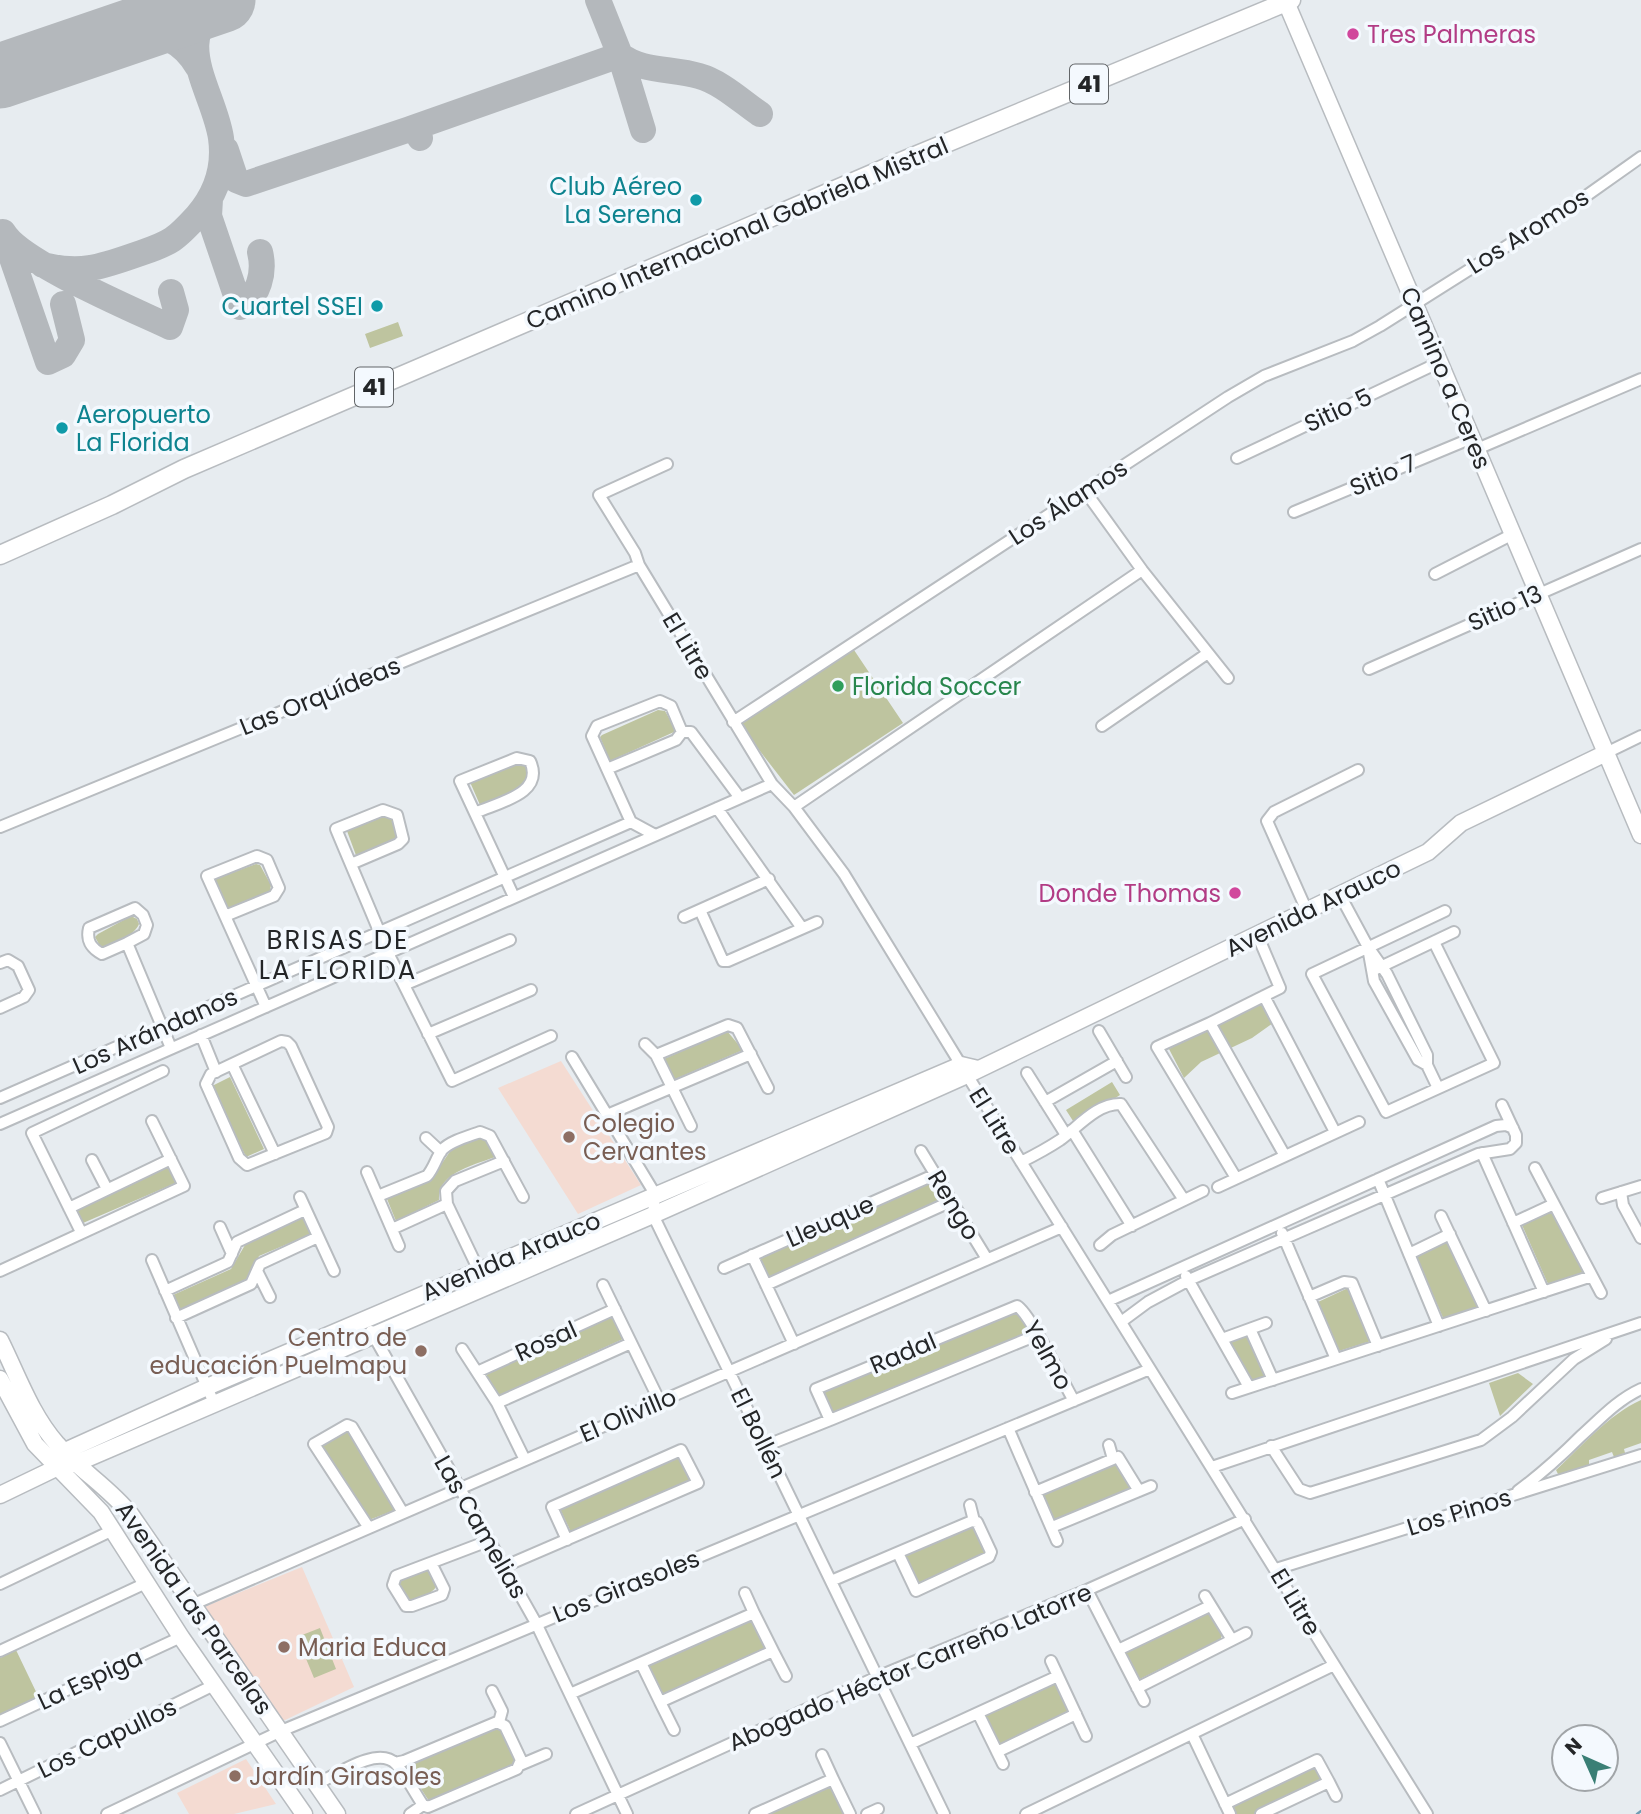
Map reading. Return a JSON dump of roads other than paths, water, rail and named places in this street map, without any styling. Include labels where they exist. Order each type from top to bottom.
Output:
[{"type":"main road","name":"Camino Internacional Gabriela Mistral","points":[[184,469],[886,168],[1289,1]]},
{"type":"main road","name":"41","points":[[0,542],[107,495],[184,469]]},
{"type":"main road","name":"41","points":[[0,555],[112,505],[184,469]]},
{"type":"street","name":"Camino a Ceres","points":[[1289,1],[1414,303],[1641,835]]},
{"type":"street","name":"Los Aromos","points":[[1414,303],[1586,196],[1641,157]]},
{"type":"street","name":"Los Álamos","points":[[733,722],[1264,376],[1353,341],[1414,303]]},
{"type":"street","name":"Sitio 5","points":[[1237,458],[1440,362]]},
{"type":"street","name":"Sitio 7","points":[[1294,512],[1641,379]]},
{"type":"street","name":"El Litre","points":[[667,464],[599,495],[772,784],[794,807],[862,901],[969,1070],[1021,1162],[1427,1814]]},
{"type":"street","points":[[1085,491],[1142,570],[1228,678]]},
{"type":"street","points":[[1435,574],[1513,534]]},
{"type":"street","name":"Sitio 13","points":[[1369,669],[1641,549]]},
{"type":"street","name":"Las Orquídeas","points":[[0,827],[639,565]]},
{"type":"street","points":[[794,807],[1142,570]]},
{"type":"street","points":[[1102,726],[1209,653]]},
{"type":"street","points":[[655,835],[631,822],[592,736],[597,726],[660,701],[671,706],[682,732]]},
{"type":"street","points":[[607,769],[676,740],[682,732]]},
{"type":"street","points":[[682,732],[691,732],[740,798]]},
{"type":"street","name":"Avenida Arauco","points":[[0,1495],[56,1468],[103,1452],[485,1285],[653,1215],[969,1070],[1428,852],[1461,823],[1641,736]]},
{"type":"street","points":[[475,813],[525,791],[532,785],[534,771],[530,761],[517,758],[460,781],[514,897]]},
{"type":"street","points":[[1307,911],[1267,821],[1268,817],[1273,812],[1358,770]]},
{"type":"street","name":"Los Arándanos","points":[[0,1124],[772,784]]},
{"type":"street","points":[[717,808],[802,928]]},
{"type":"street","points":[[351,864],[398,844],[403,839],[397,815],[383,810],[335,828],[388,953],[452,1081],[551,1036]]},
{"type":"street","name":"Los Arándanos","points":[[0,1098],[631,822]]},
{"type":"street","points":[[225,916],[274,896],[279,888],[267,860],[257,856],[207,876],[256,986],[266,1007]]},
{"type":"street","points":[[684,917],[769,879]]},
{"type":"street","points":[[1340,895],[1368,947],[1376,968],[1387,974],[1426,1055],[1427,1065],[1438,1088]]},
{"type":"street","points":[[135,908],[143,915],[147,925],[144,934],[127,943],[102,954],[92,949],[87,937],[89,928],[135,908]]},
{"type":"street","points":[[700,910],[723,961],[817,922]]},
{"type":"street","points":[[1434,943],[1494,1063],[1386,1112],[1312,974],[1445,911]]},
{"type":"street","points":[[1376,968],[1454,932]]},
{"type":"street","points":[[1236,1178],[1157,1047],[1280,988],[1257,934]]},
{"type":"street","points":[[404,985],[510,940]]},
{"type":"street","points":[[127,943],[172,1048]]},
{"type":"street","points":[[0,963],[8,960],[18,966],[29,990],[24,998],[0,1008]]},
{"type":"street","points":[[428,1034],[531,990]]},
{"type":"street","points":[[1264,996],[1335,1132]]},
{"type":"street","points":[[1210,1023],[1285,1156]]},
{"type":"street","points":[[656,1055],[728,1025],[737,1028],[768,1088]]},
{"type":"street","points":[[1099,1031],[1126,1077]]},
{"type":"street","points":[[201,1035],[216,1072]]},
{"type":"street","points":[[281,1041],[287,1042],[328,1127],[326,1133],[247,1165],[239,1158],[206,1084],[211,1074],[216,1072],[281,1041]]},
{"type":"street","points":[[645,1044],[656,1055],[691,1126]]},
{"type":"street","points":[[607,1115],[751,1054]]},
{"type":"street","points":[[572,1057],[655,1194],[653,1215]]},
{"type":"street","points":[[1045,1102],[1117,1061]]},
{"type":"street","points":[[232,1064],[275,1154]]},
{"type":"street","name":"Avenida Arauco","points":[[64,1452],[206,1387],[655,1194],[969,1070]]},
{"type":"street","points":[[81,1233],[32,1133],[163,1071]]},
{"type":"street","points":[[1027,1073],[1132,1226]]},
{"type":"street","points":[[1021,1162],[1045,1150],[1091,1115],[1114,1103],[1121,1104],[1184,1200]]},
{"type":"street","points":[[1121,1322],[1148,1301],[1189,1280],[1482,1153],[1510,1149],[1516,1143],[1513,1128],[1502,1105]]},
{"type":"street","points":[[0,1271],[184,1186],[152,1121]]},
{"type":"street","points":[[1218,1187],[1359,1122]]},
{"type":"street","points":[[1108,1301],[1496,1126],[1506,1125],[1513,1128]]},
{"type":"street","points":[[378,1196],[427,1176],[449,1144],[480,1132],[490,1136],[523,1197]]},
{"type":"street","points":[[426,1138],[441,1152]]},
{"type":"street","name":"Rengo","points":[[921,1151],[987,1259]]},
{"type":"street","points":[[1482,1153],[1544,1292]]},
{"type":"street","points":[[69,1208],[171,1159]]},
{"type":"street","points":[[92,1160],[107,1189]]},
{"type":"street","points":[[485,1285],[447,1204],[446,1191],[455,1181],[504,1161]]},
{"type":"street","points":[[1535,1168],[1601,1293]]},
{"type":"street","points":[[367,1172],[399,1246]]},
{"type":"street","name":"Lleuque","points":[[724,1268],[936,1174]]},
{"type":"street","points":[[1378,1179],[1439,1326]]},
{"type":"street","points":[[1602,1198],[1641,1186]]},
{"type":"street","points":[[1100,1245],[1112,1235],[1203,1191]]},
{"type":"street","points":[[1621,1192],[1623,1205],[1641,1238]]},
{"type":"street","points":[[300,1197],[334,1271]]},
{"type":"street","name":"Lleuque","points":[[766,1285],[952,1201]]},
{"type":"street","points":[[392,1229],[447,1204]]},
{"type":"street","points":[[1513,1223],[1554,1204]]},
{"type":"street","points":[[165,1291],[228,1262],[237,1242],[305,1210]]},
{"type":"street","name":"El Bollén","points":[[653,1215],[944,1814]]},
{"type":"street","points":[[1441,1216],[1486,1311]]},
{"type":"street","points":[[1278,1224],[1336,1359]]},
{"type":"street","points":[[220,1227],[232,1254]]},
{"type":"street","name":"El Olivillo","points":[[194,1604],[1062,1227]]},
{"type":"street","points":[[1409,1254],[1450,1234]]},
{"type":"street","points":[[176,1318],[251,1284],[260,1264],[318,1237]]},
{"type":"street","points":[[752,1255],[794,1343]]},
{"type":"street","points":[[152,1260],[214,1403]]},
{"type":"street","points":[[1182,1267],[1249,1387]]},
{"type":"street","points":[[257,1271],[270,1297]]},
{"type":"street","points":[[1232,1393],[1592,1276]]},
{"type":"street","points":[[1309,1297],[1344,1282],[1352,1283],[1378,1346]]},
{"type":"street","points":[[603,1285],[660,1402]]},
{"type":"street","name":"Radal","points":[[830,1420],[816,1390],[1016,1306],[1022,1308]]},
{"type":"street","name":"Yelmo","points":[[1022,1308],[1074,1401]]},
{"type":"street","name":"Rosal","points":[[477,1372],[615,1310]]},
{"type":"street","name":"Las Camelias","points":[[364,1319],[536,1623],[627,1814]]},
{"type":"street","points":[[1222,1339],[1266,1323]]},
{"type":"street","points":[[1212,1467],[1641,1323]]},
{"type":"street","points":[[1250,1329],[1273,1380]]},
{"type":"street","points":[[1271,1446],[1299,1489],[1310,1493],[1480,1440],[1497,1429],[1574,1359],[1622,1329]]},
{"type":"street","name":"Radal","points":[[765,1446],[1037,1335]]},
{"type":"street","name":"Avenida Las Parcelas","points":[[0,1340],[40,1422],[64,1452],[115,1497],[131,1515],[337,1814]]},
{"type":"street","name":"Rosal","points":[[497,1403],[631,1343]]},
{"type":"street","points":[[1565,1347],[1572,1352],[1574,1359]]},
{"type":"street","points":[[461,1349],[497,1403],[526,1460]]},
{"type":"street","name":"Los Girasoles","points":[[107,1814],[281,1731],[1150,1369]]},
{"type":"street","name":"Avenida Las Parcelas","points":[[0,1379],[35,1444],[56,1468],[88,1497],[113,1530],[181,1637],[303,1814]]},
{"type":"street","points":[[1511,1496],[1544,1472],[1611,1408],[1629,1394],[1641,1389]]},
{"type":"street","points":[[369,1528],[314,1444],[347,1425],[352,1427],[403,1513]]},
{"type":"street","points":[[1008,1428],[1057,1541]]},
{"type":"street","points":[[1109,1445],[1139,1491]]},
{"type":"street","points":[[503,1567],[567,1540],[698,1483],[681,1450],[552,1507],[567,1540]]},
{"type":"street","points":[[56,1468],[64,1452]]},
{"type":"street","points":[[103,1452],[98,1458],[98,1467],[131,1515]]},
{"type":"street","name":"Los Pinos","points":[[1276,1569],[1641,1455]]},
{"type":"street","points":[[1035,1492],[1115,1458]]},
{"type":"street","points":[[1052,1527],[1152,1486]]},
{"type":"street","points":[[898,1553],[916,1591],[989,1557],[991,1552],[970,1504]]},
{"type":"street","name":"Abogado Héctor Carreño Latorre","points":[[576,1814],[877,1677],[1087,1590],[1245,1520]]},
{"type":"street","points":[[831,1581],[976,1522]]},
{"type":"street","points":[[0,1584],[113,1530]]},
{"type":"street","points":[[431,1563],[444,1590],[442,1595],[406,1606],[393,1585],[396,1576],[488,1541]]},
{"type":"street","points":[[0,1651],[146,1583]]},
{"type":"street","points":[[1087,1590],[1144,1701]]},
{"type":"street","points":[[745,1593],[786,1676]]},
{"type":"street","points":[[1118,1650],[1207,1601],[1232,1640]]},
{"type":"street","points":[[570,1694],[754,1613]]},
{"type":"street","points":[[1137,1688],[1246,1633]]},
{"type":"street","name":"La Espiga","points":[[0,1721],[181,1637]]},
{"type":"street","points":[[660,1702],[774,1651]]},
{"type":"street","points":[[1051,1661],[1086,1736]]},
{"type":"street","points":[[641,1663],[674,1730]]},
{"type":"street","points":[[1026,1814],[1334,1665]]},
{"type":"street","points":[[910,1744],[1058,1676]]},
{"type":"street","name":"Los Capullos","points":[[0,1790],[214,1685]]},
{"type":"street","points":[[492,1691],[502,1711],[499,1723]]},
{"type":"street","points":[[978,1713],[1003,1764]]},
{"type":"street","points":[[997,1752],[1076,1714]]},
{"type":"street","points":[[395,1763],[499,1723],[505,1726],[521,1760],[520,1765]]},
{"type":"street","points":[[1192,1734],[1227,1809],[1317,1760],[1336,1796]]},
{"type":"street","points":[[0,1743],[34,1814]]},
{"type":"street","points":[[317,1784],[378,1756],[385,1757],[395,1763],[423,1805],[428,1807],[546,1754]]},
{"type":"street","points":[[822,1755],[849,1814]]},
{"type":"street","points":[[755,1814],[833,1779]]},
{"type":"street","points":[[1261,1814],[1329,1782]]},
{"type":"street","points":[[410,1814],[423,1805]]},
{"type":"waterway","points":[[1637,1814],[1641,1811]]},
{"type":"place","name":"Tres Palmeras","points":[[1353,34]]},
{"type":"place","name":"Club Aéreo La Serena","points":[[696,200]]},
{"type":"place","name":"Cuartel SSEI","points":[[377,306]]},
{"type":"place","name":"Aeropuerto La Florida","points":[[62,428]]},
{"type":"place","name":"Florida Soccer","points":[[838,686]]},
{"type":"place","name":"Donde Thomas","points":[[1235,893]]},
{"type":"place","name":"Colegio Cervantes","points":[[569,1137]]},
{"type":"place","name":"Centro de educación Puelmapu","points":[[421,1351]]},
{"type":"place","name":"Maria Educa","points":[[284,1647]]},
{"type":"place","name":"Jardín Girasoles","points":[[235,1776]]},
{"type":"district","name":"BRISAS DE LA FLORIDA","points":[[338,955]]}]
